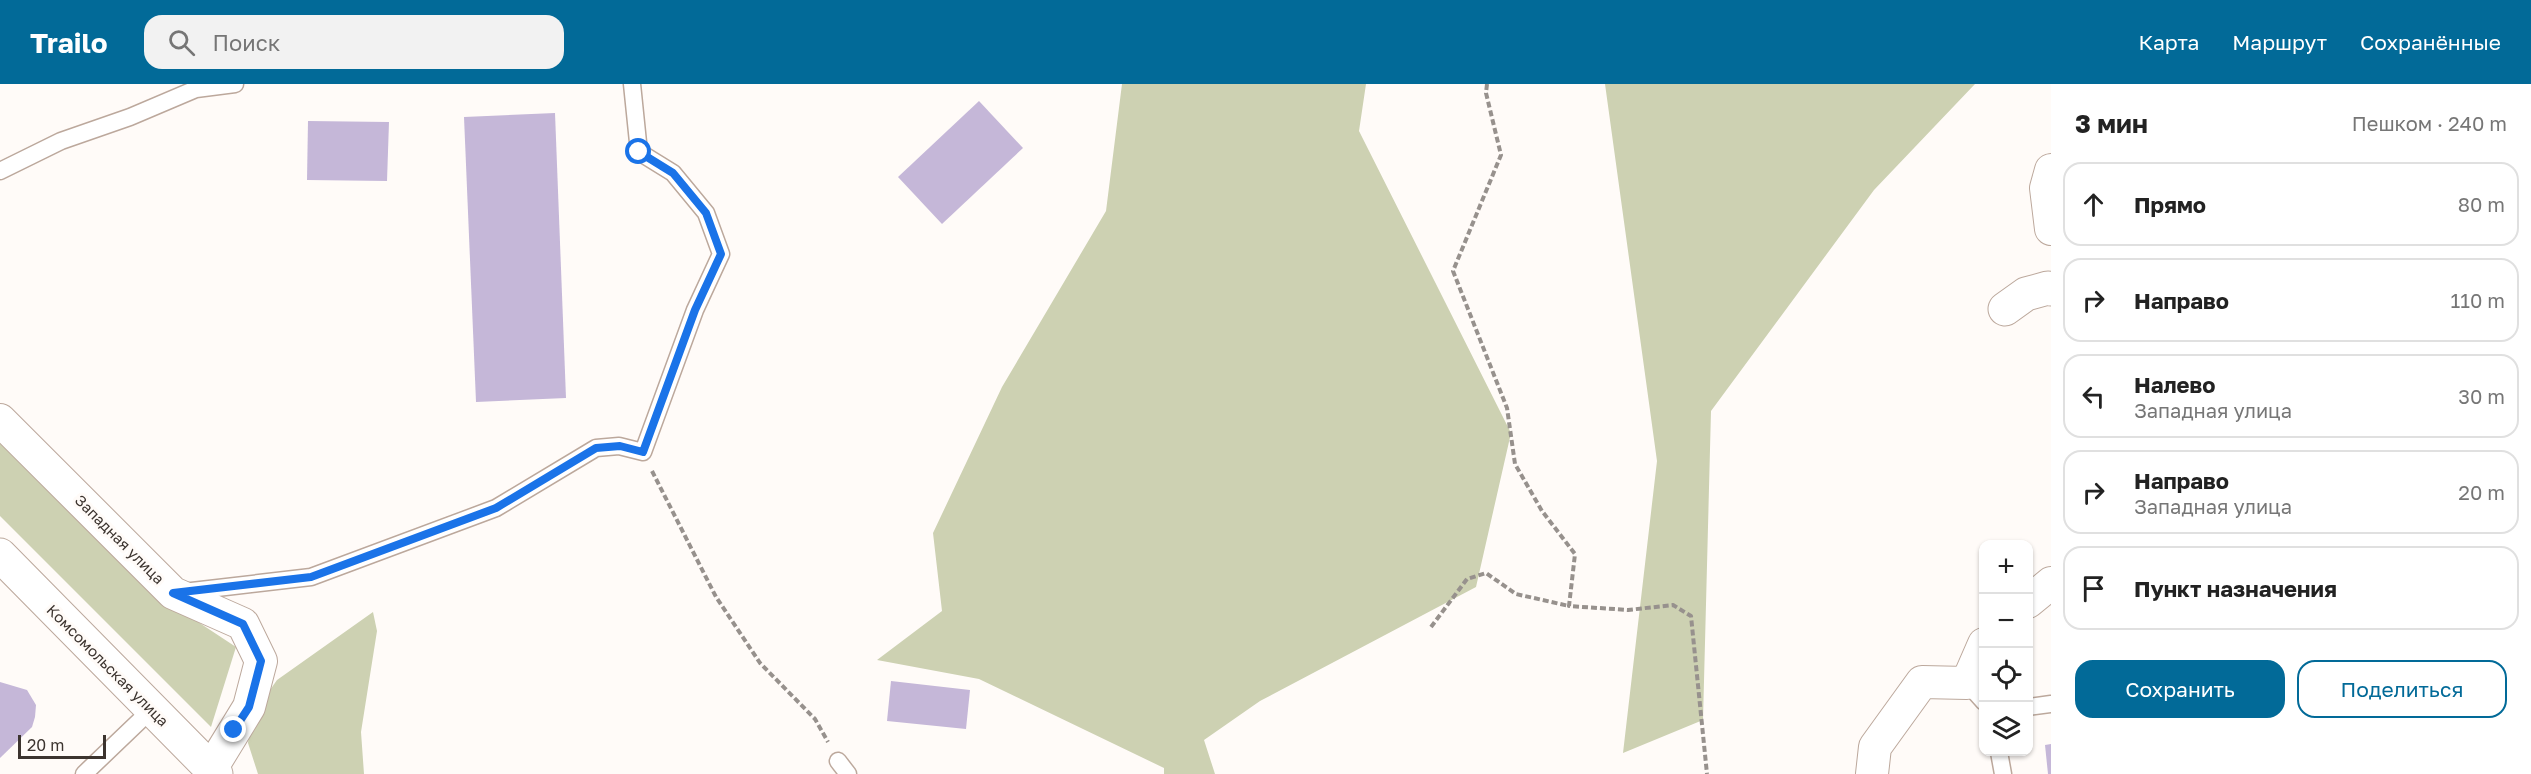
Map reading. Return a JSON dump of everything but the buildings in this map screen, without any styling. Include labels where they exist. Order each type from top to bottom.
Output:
[{"type":"main road","points":[[2005,309],[2026,294],[2051,289]]},
{"type":"main road","name":"Комсомольская улица","points":[[0,555],[213,772]]},
{"type":"street","points":[[2051,170],[2046,188],[2051,229]]},
{"type":"street","name":"Западная улица","points":[[0,420],[173,593],[243,624],[261,661],[249,707],[213,772]]},
{"type":"street","points":[[2033,599],[2051,584]]},
{"type":"street","points":[[1872,774],[1875,747],[1922,682],[1975,692],[1982,648]]},
{"type":"lane","points":[[0,171],[61,141],[130,117],[196,89],[235,84]]},
{"type":"lane","points":[[173,593],[311,577],[496,508],[596,448],[620,446],[643,452],[695,310],[721,254],[706,213],[673,173],[639,152],[632,84]]},
{"type":"lane","points":[[2033,706],[2051,704]]},
{"type":"lane","points":[[84,774],[152,710]]},
{"type":"lane","points":[[2000,756],[2003,774]]},
{"type":"path","points":[[1487,84],[1486,93],[1501,155],[1452,271],[1507,408],[1515,464],[1542,511],[1575,554],[1569,606]]},
{"type":"path","points":[[643,452],[716,597],[760,663],[815,718],[843,767]]},
{"type":"path","points":[[1431,627],[1467,579],[1486,573],[1516,594],[1569,606],[1628,610],[1673,605],[1691,616],[1707,774]]},
{"type":"green space","points":[[1122,84],[1366,84],[1359,131],[1511,433],[1476,587],[1260,701],[1204,740],[1215,774],[1164,774],[1164,768],[979,679],[877,660],[942,611],[933,533],[1002,387],[1106,211]]},
{"type":"green space","points":[[1605,84],[1975,84],[1874,190],[1711,411],[1703,720],[1623,753],[1657,461]]},
{"type":"green space","points":[[0,439],[154,593],[236,647],[211,727],[0,516]]},
{"type":"green space","points":[[373,612],[377,631],[361,732],[364,774],[258,774],[248,743],[251,717],[277,680]]},
{"type":"route","points":[[234,730],[249,707],[261,661],[243,624],[173,593],[311,577],[496,508],[596,448],[620,446],[643,452],[695,310],[721,254],[706,213],[673,173],[639,152]]}]
